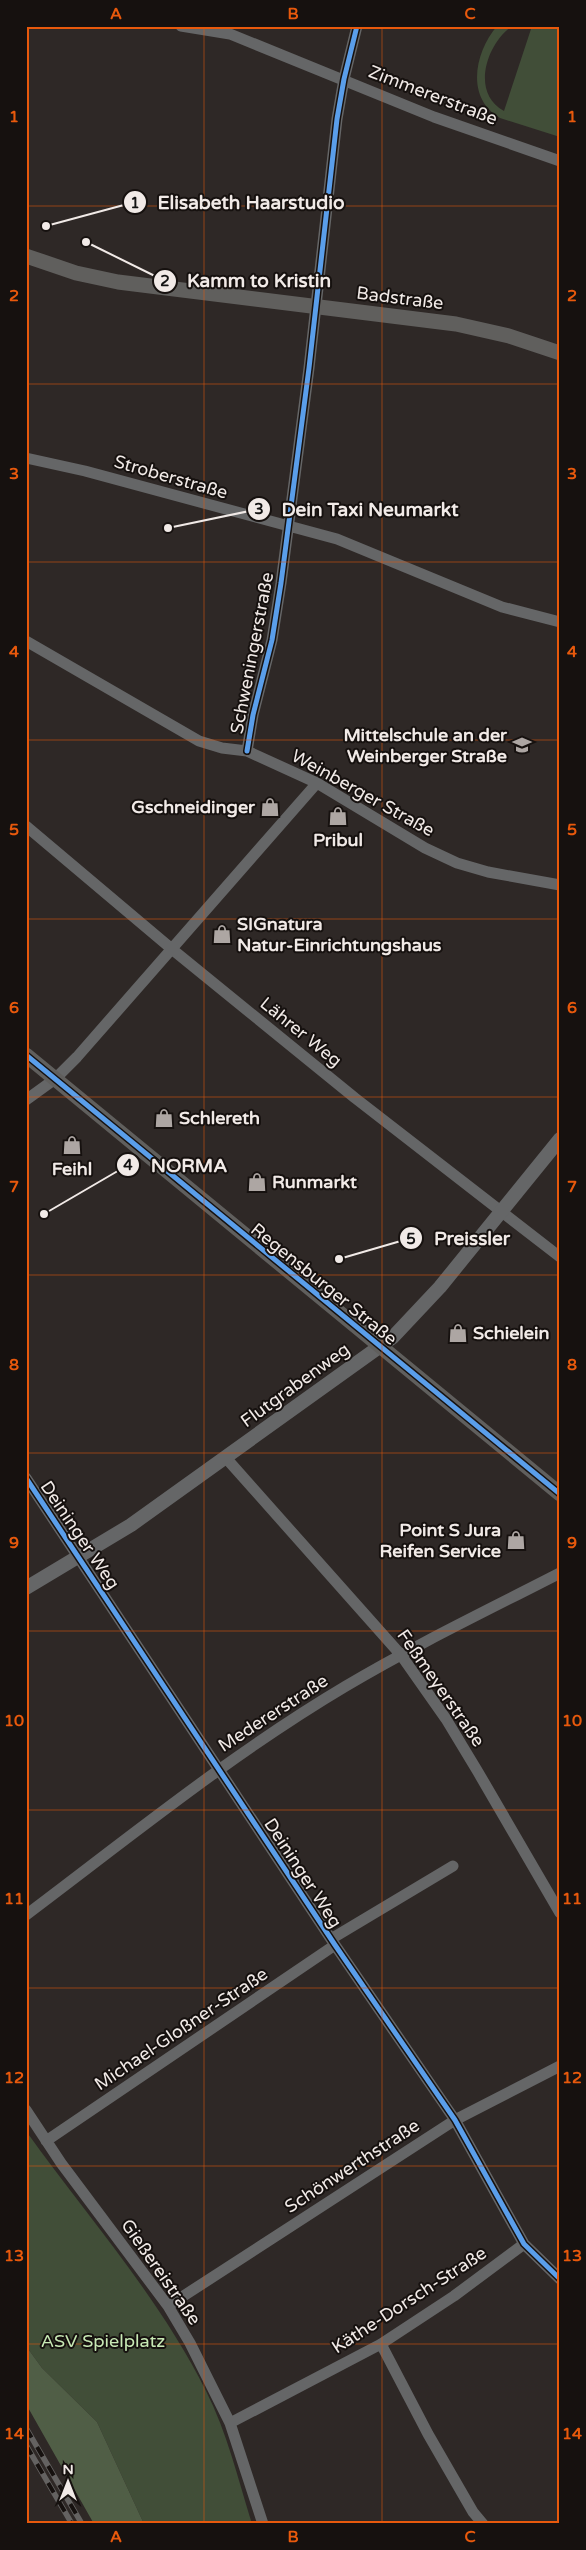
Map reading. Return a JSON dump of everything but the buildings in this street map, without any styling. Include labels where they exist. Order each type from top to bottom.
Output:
[{"type":"main road","name":"Badstraße","points":[[26,256],[102,280],[456,324],[509,336],[560,353]]},
{"type":"main road","name":"Regensburger Straße","points":[[26,1055],[560,1494]]},
{"type":"street","name":"Zimmererstraße","points":[[181,26],[230,34],[434,117],[560,161]]},
{"type":"street","name":"Schweningerstraße","points":[[247,751],[253,715],[272,640],[309,368],[344,79],[358,26]]},
{"type":"street","name":"Stroberstraße","points":[[26,458],[338,539],[502,607],[560,622]]},
{"type":"street","name":"Weinberger Straße","points":[[26,641],[199,740],[222,748],[247,751],[317,784],[432,852],[457,863],[488,872],[560,885]]},
{"type":"street","points":[[26,1100],[55,1079],[173,950],[317,784]]},
{"type":"street","name":"Lährer Weg","points":[[26,826],[173,950],[412,1145],[502,1210],[560,1256]]},
{"type":"street","name":"Flutgrabenweg","points":[[26,1588],[131,1525],[399,1332],[418,1312],[560,1139]]},
{"type":"street","name":"Feßmeyerstraße","points":[[226,1458],[401,1655],[455,1734],[560,1913]]},
{"type":"street","name":"Deininger Weg","points":[[26,1478],[76,1557],[333,1942],[455,2120],[524,2244],[560,2278]]},
{"type":"street","name":"Medererstraße","points":[[26,1915],[219,1769],[345,1686],[560,1573]]},
{"type":"street","name":"Deininger Weg","points":[[333,1942],[453,1866]]},
{"type":"street","name":"Michael-Gloßner-Straße","points":[[46,2141],[333,1942]]},
{"type":"street","name":"Schönwerthstraße","points":[[168,2306],[455,2120],[560,2066]]},
{"type":"street","name":"Gießereistraße","points":[[26,2110],[46,2141],[168,2306],[190,2343],[230,2423],[263,2524]]},
{"type":"street","name":"Käthe-Dorsch-Straße","points":[[230,2423],[382,2344],[454,2296],[524,2244]]},
{"type":"street","points":[[382,2344],[428,2434],[473,2512],[483,2524]]},
{"type":"green space","points":[[497,26],[512,26],[495,44],[486,68],[485,81],[487,93],[494,103],[504,111],[532,26],[560,26],[560,137],[500,118],[489,109],[482,99],[478,87],[479,61],[489,37]]},
{"type":"green space","name":"ASV Spielplatz","points":[[26,2131],[144,2290],[187,2356],[206,2391],[220,2423],[252,2524],[144,2524],[97,2422],[42,2368],[26,2346]]},
{"type":"green space","points":[[26,2346],[42,2368],[97,2422],[144,2524],[94,2524],[26,2404]]},
{"type":"railway","points":[[26,2428],[82,2524]]},
{"type":"railway","points":[[26,2445],[72,2524]]},
{"type":"cycle path","points":[[247,751],[253,715],[272,640],[281,583],[309,368],[337,119],[344,79],[357,26]]},
{"type":"cycle path","points":[[26,1055],[560,1494]]},
{"type":"cycle path","points":[[26,1478],[335,1945],[455,2120],[524,2244],[560,2279]]},
{"type":"place","name":"Elisabeth Haarstudio","points":[[46,226]]},
{"type":"place","name":"Kamm to Kristin","points":[[86,242]]},
{"type":"place","name":"Dein Taxi Neumarkt","points":[[168,528]]},
{"type":"place","name":"Mittelschule an der Weinberger Straße","points":[[522,745]]},
{"type":"place","name":"Gschneidinger","points":[[270,807]]},
{"type":"place","name":"Pribul","points":[[338,816]]},
{"type":"place","name":"SIGnatura Natur-Einrichtungshaus","points":[[222,934]]},
{"type":"place","name":"Schlereth","points":[[164,1118]]},
{"type":"place","name":"Feihl","points":[[72,1145]]},
{"type":"place","name":"Runmarkt","points":[[257,1182]]},
{"type":"place","name":"NORMA","points":[[44,1214]]},
{"type":"place","name":"Preissler","points":[[339,1259]]},
{"type":"place","name":"Schielein","points":[[458,1333]]},
{"type":"place","name":"Point S Jura Reifen Service","points":[[516,1540]]}]
